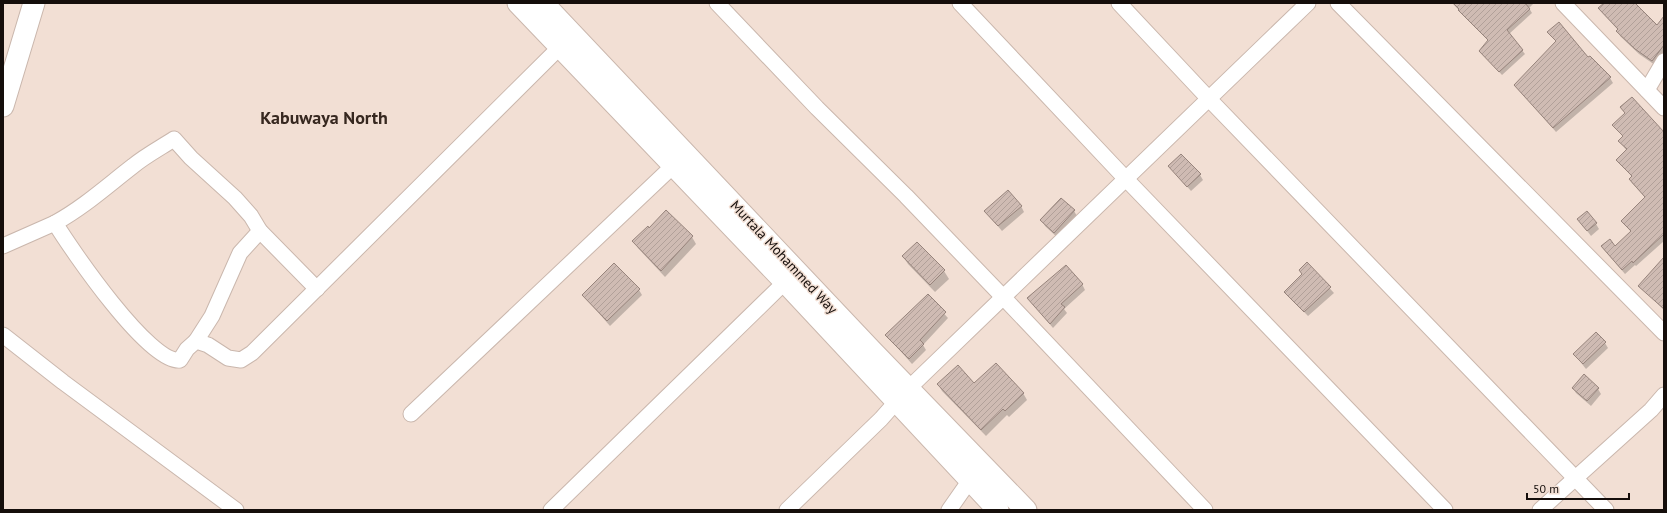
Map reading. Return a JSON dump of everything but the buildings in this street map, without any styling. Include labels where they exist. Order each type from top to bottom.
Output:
[{"type":"main road","points":[[3,106],[34,3]]},
{"type":"main road","name":"Murtala Mohammed Way","points":[[518,3],[559,48],[785,282],[902,395],[1026,510]]},
{"type":"main road","name":"Murtala Mohammed Way","points":[[543,3],[902,395],[970,480],[998,510]]},
{"type":"street","points":[[717,3],[817,108],[906,196],[1205,510]]},
{"type":"street","points":[[960,3],[1125,178],[1445,510]]},
{"type":"street","points":[[1119,3],[1209,99],[1574,479],[1606,510]]},
{"type":"street","points":[[787,510],[881,419],[902,395],[1004,298],[1125,178],[1308,3]]},
{"type":"street","points":[[1338,3],[1664,333]]},
{"type":"street","points":[[1563,3],[1664,108]]},
{"type":"street","points":[[196,341],[208,345],[228,358],[241,360],[252,353],[559,48]]},
{"type":"street","points":[[1647,90],[1664,61]]},
{"type":"street","points":[[3,246],[74,213],[96,198],[133,166],[174,139],[191,158],[235,198],[251,216],[260,231],[317,289]]},
{"type":"street","points":[[411,414],[673,166]]},
{"type":"street","points":[[55,223],[75,255],[110,302],[148,342],[174,361],[180,360],[196,341],[212,316],[240,253],[260,231]]},
{"type":"street","points":[[551,510],[785,282]]},
{"type":"street","points":[[3,335],[63,382],[236,510]]},
{"type":"street","points":[[1540,510],[1651,410],[1664,395]]},
{"type":"street","points":[[949,510],[970,480]]},
{"type":"district","name":"Kabuwaya North","points":[[324,117]]}]
